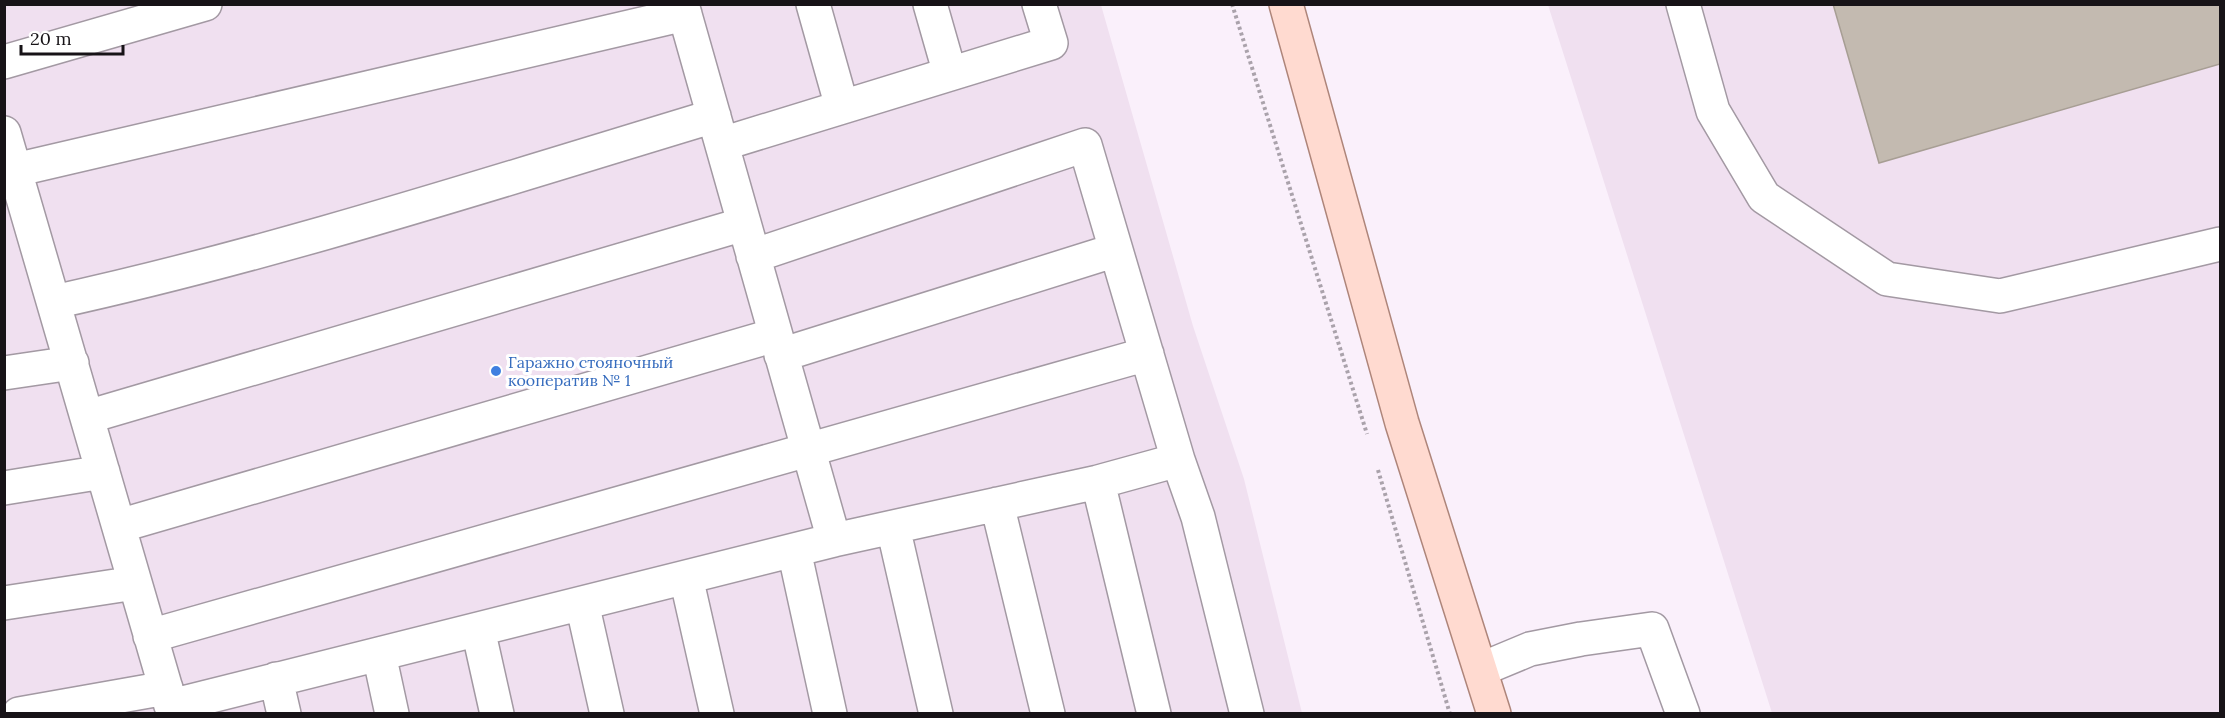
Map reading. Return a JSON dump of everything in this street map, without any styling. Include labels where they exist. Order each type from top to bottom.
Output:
[{"type":"main road","points":[[1286,4],[1402,423],[1482,669],[1494,714]]},
{"type":"lane","points":[[4,62],[205,4]]},
{"type":"lane","points":[[813,4],[842,107]]},
{"type":"lane","points":[[930,4],[950,74]]},
{"type":"lane","points":[[54,302],[151,281],[718,130],[842,107],[1050,43],[1039,4]]},
{"type":"lane","points":[[1683,4],[1713,111],[1764,197],[1887,279],[2000,296],[2220,244]]},
{"type":"lane","points":[[15,170],[683,9],[834,540]]},
{"type":"lane","points":[[4,134],[170,703]]},
{"type":"lane","points":[[753,256],[1085,144],[1178,460],[1198,517],[1247,714]]},
{"type":"lane","points":[[87,417],[744,224]]},
{"type":"lane","points":[[119,526],[1116,250]]},
{"type":"lane","points":[[150,636],[1147,354]]},
{"type":"lane","points":[[4,374],[72,363]]},
{"type":"lane","points":[[19,714],[170,703],[276,680],[834,540],[1098,482],[1178,460]]},
{"type":"lane","points":[[4,488],[103,472]]},
{"type":"lane","points":[[1098,482],[1154,714]]},
{"type":"lane","points":[[998,504],[1048,714]]},
{"type":"lane","points":[[893,527],[936,714]]},
{"type":"lane","points":[[794,550],[830,714]]},
{"type":"lane","points":[[686,577],[717,714]]},
{"type":"lane","points":[[4,603],[135,583]]},
{"type":"lane","points":[[582,603],[607,714]]},
{"type":"lane","points":[[478,629],[497,714]]},
{"type":"lane","points":[[1482,669],[1530,649],[1652,629],[1683,714]]},
{"type":"lane","points":[[379,654],[392,714]]},
{"type":"lane","points":[[276,680],[284,714]]},
{"type":"path","points":[[1232,4],[1370,443]]},
{"type":"path","points":[[1377,466],[1450,714]]},
{"type":"shaded area","points":[[4,5],[1101,5],[1193,326],[1244,479],[1302,713],[5,713]]},
{"type":"shaded area","points":[[1548,5],[2220,5],[2220,713],[1772,713]]},
{"type":"building","points":[[1833,4],[2220,4],[2220,64],[1879,163]]},
{"type":"place","name":"Гаражно стояночный кооператив № 1","points":[[496,371]]}]
